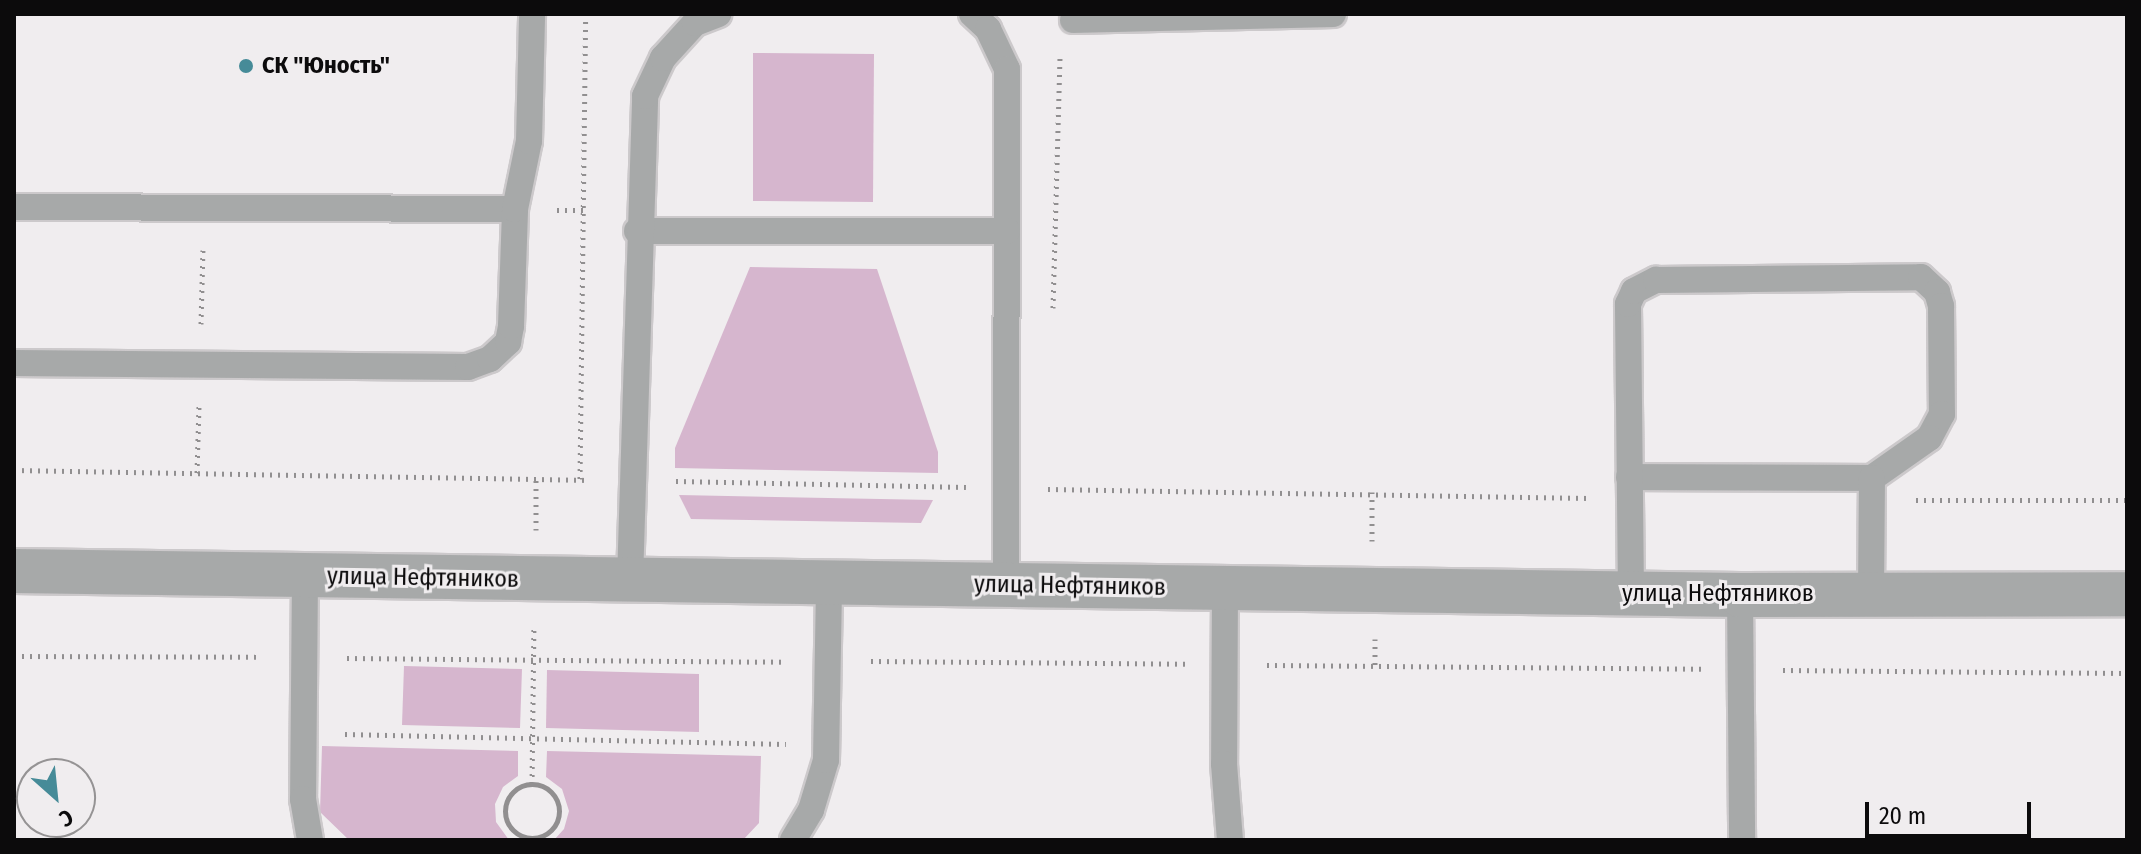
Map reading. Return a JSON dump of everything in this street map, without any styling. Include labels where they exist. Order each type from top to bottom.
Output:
[{"type":"street","name":"улица Нефтяников","points":[[14,571],[1631,594],[2127,594]]},
{"type":"lane","points":[[14,363],[468,367],[490,359],[508,342],[511,326],[515,209],[529,141],[532,14]]},
{"type":"lane","points":[[630,580],[637,231],[645,96],[663,58],[695,23],[718,14]]},
{"type":"lane","points":[[972,14],[988,29],[1007,69],[1006,585]]},
{"type":"lane","points":[[1073,20],[1333,14]]},
{"type":"lane","points":[[14,207],[515,209]]},
{"type":"lane","points":[[637,231],[1007,231]]},
{"type":"lane","points":[[1630,488],[1872,489],[1929,438],[1942,414],[1941,306],[1937,292],[1921,277],[1645,283],[1628,304],[1631,594]]},
{"type":"lane","points":[[1871,595],[1872,489]]},
{"type":"lane","points":[[305,576],[303,799],[310,840]]},
{"type":"lane","points":[[793,840],[811,810],[826,745],[829,582]]},
{"type":"lane","points":[[1225,588],[1224,665],[1230,840]]},
{"type":"lane","points":[[1740,595],[1742,840]]},
{"type":"path","points":[[580,479],[586,14]]},
{"type":"path","points":[[1053,316],[1060,50]]},
{"type":"path","points":[[197,473],[204,207]]},
{"type":"path","points":[[14,470],[1048,489],[1630,488]]},
{"type":"path","points":[[1048,473],[1048,489]]},
{"type":"path","points":[[1872,489],[2127,500]]},
{"type":"path","points":[[14,656],[720,664],[828,660],[2127,673]]},
{"type":"path","points":[[304,733],[826,745]]},
{"type":"path","points":[[539,784],[556,799],[558,815],[550,831],[530,839],[510,826],[505,806],[517,788],[539,784]]},
{"type":"shaded area","points":[[753,53],[874,54],[873,202],[753,201]]},
{"type":"shaded area","points":[[750,267],[877,269],[938,452],[938,473],[675,468],[675,448]]},
{"type":"shaded area","points":[[679,495],[933,500],[921,523],[691,519]]},
{"type":"shaded area","points":[[404,666],[522,669],[520,728],[402,725]]},
{"type":"shaded area","points":[[547,670],[699,674],[699,732],[546,728]]},
{"type":"shaded area","points":[[322,746],[518,751],[518,776],[503,787],[495,804],[496,822],[509,840],[349,840],[320,812]]},
{"type":"shaded area","points":[[547,751],[761,756],[759,823],[743,840],[554,840],[564,829],[569,811],[562,789],[546,777]]},
{"type":"place","name":"СК \"Юность\"","points":[[246,66]]}]
